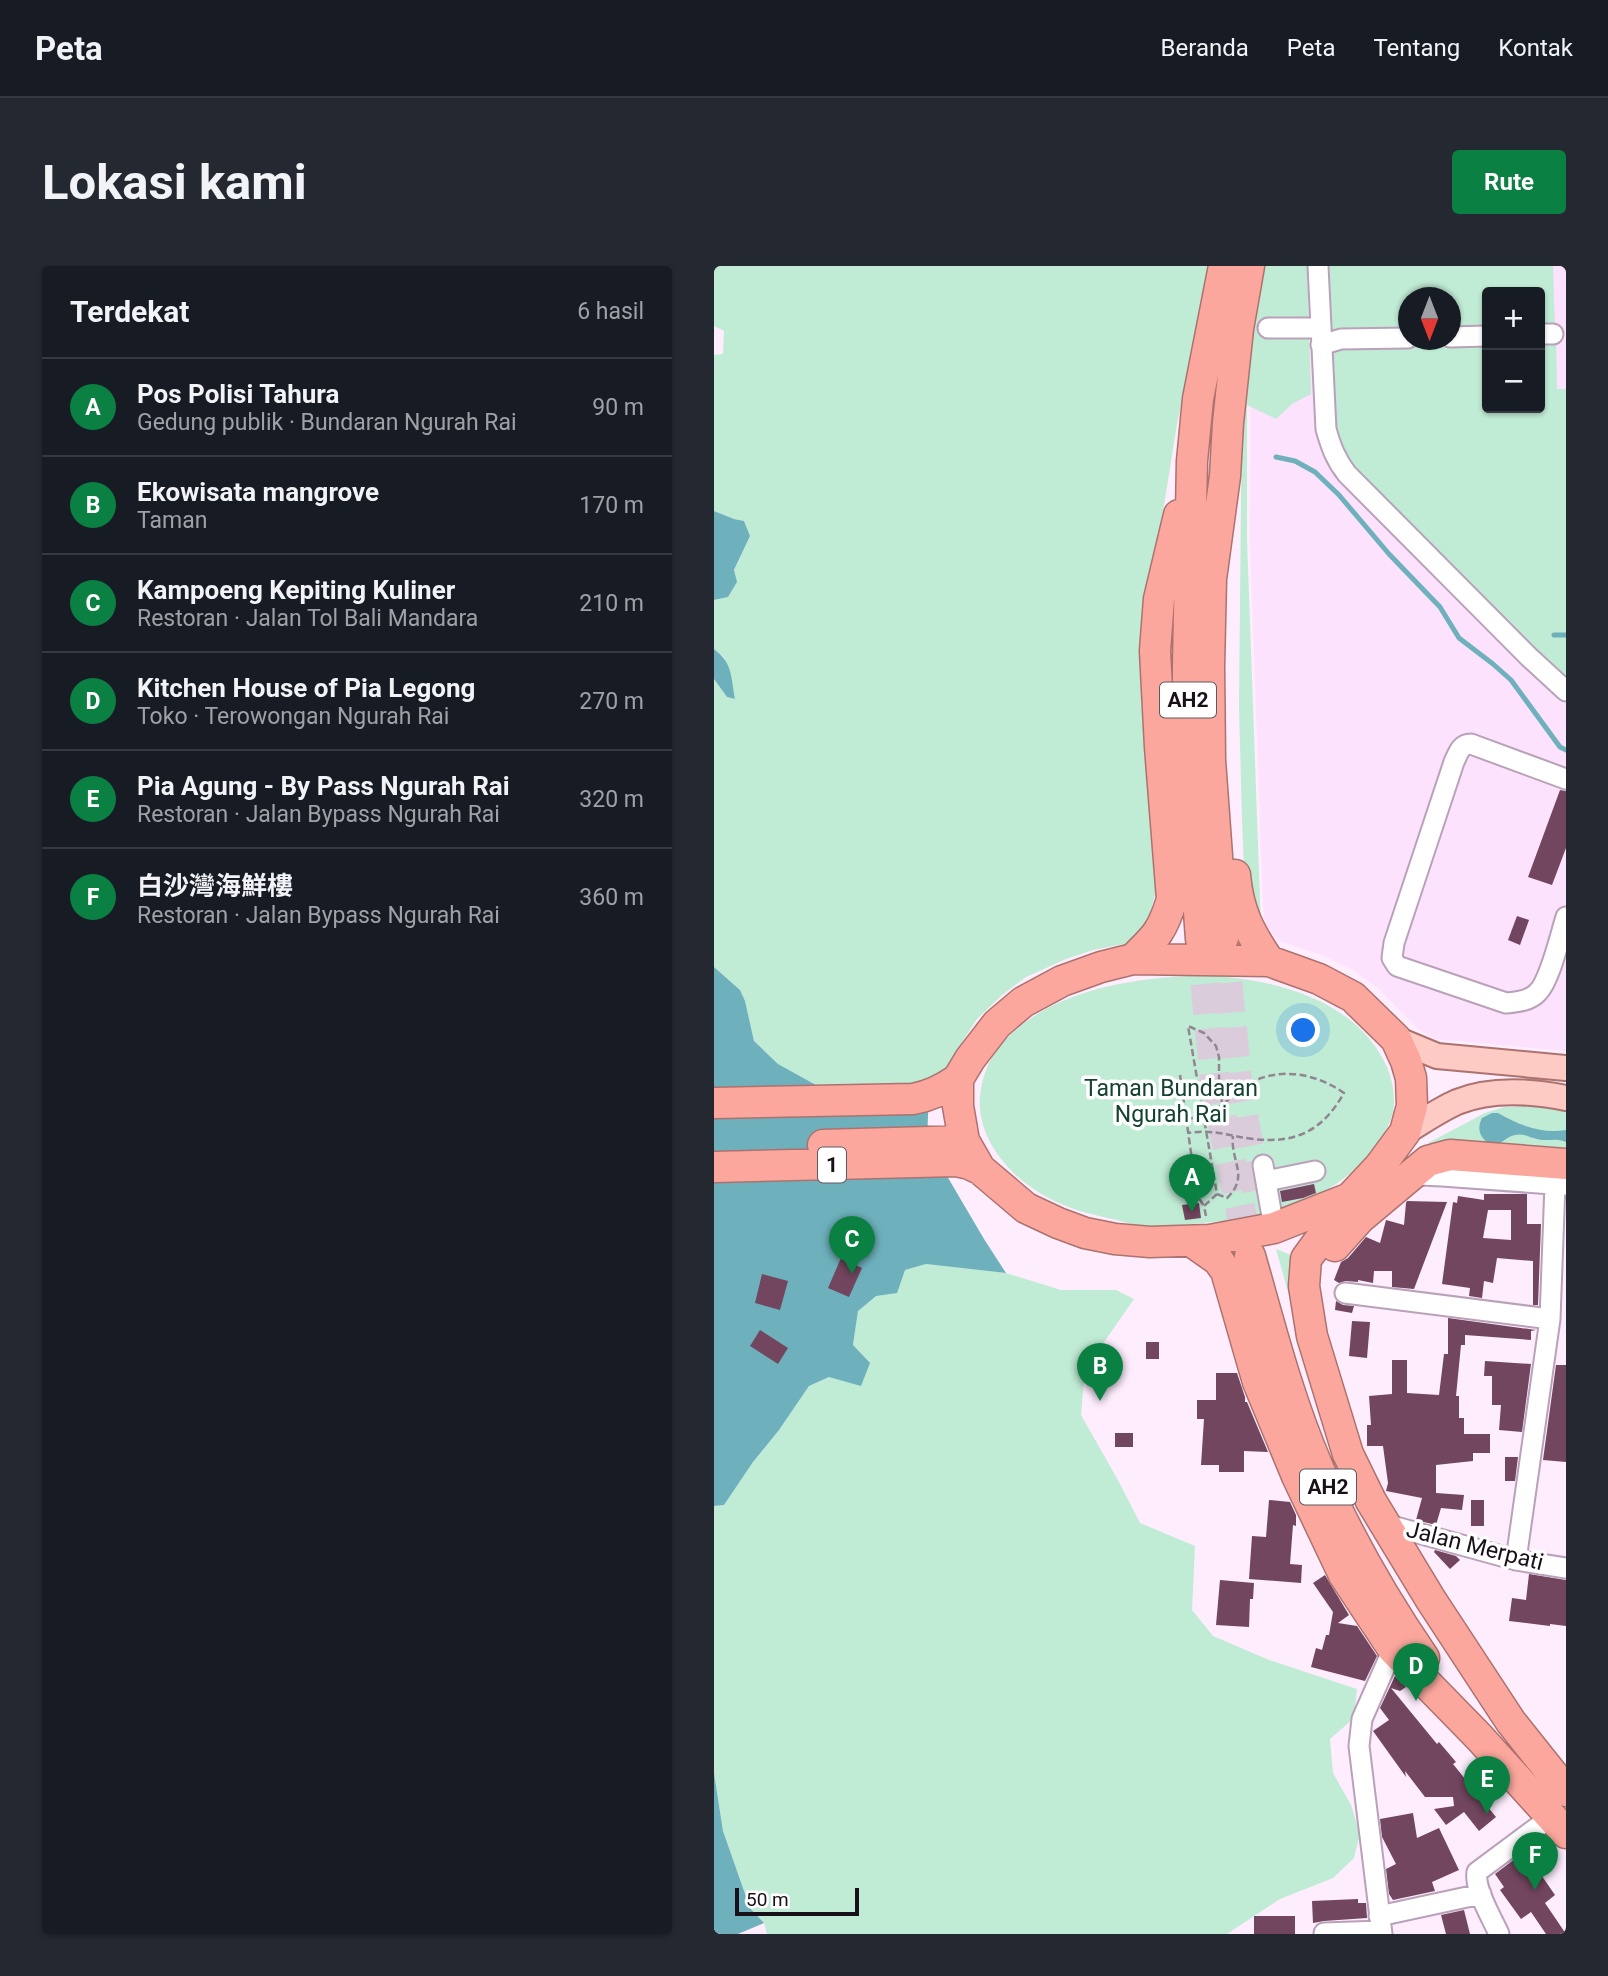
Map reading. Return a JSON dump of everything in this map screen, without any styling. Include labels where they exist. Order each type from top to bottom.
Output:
[{"type":"highway","name":"AH2","points":[[1224,266],[1198,400],[1192,461],[1188,652],[1188,763],[1212,939],[1209,666],[1211,579],[1225,475],[1238,330],[1249,266]]},
{"type":"highway","points":[[1133,959],[1157,936],[1166,921],[1172,899],[1155,651],[1159,599],[1192,461]]},
{"type":"highway","points":[[1225,475],[1229,572],[1227,767],[1236,889],[1242,913],[1253,938],[1269,961]]},
{"type":"highway","points":[[952,1148],[952,1096],[970,1059],[997,1024],[1023,1002],[1062,981],[1133,959],[1269,961],[1319,979],[1353,997],[1396,1039],[1411,1078],[1412,1106],[1405,1132],[1380,1166],[1350,1198],[1306,1259],[1306,1308],[1348,1454],[1371,1501],[1431,1601],[1511,1722]]},
{"type":"highway","points":[[714,1103],[952,1096]]},
{"type":"highway","name":"1","points":[[714,1121],[908,1118],[927,1116],[952,1096]]},
{"type":"highway","name":"1","points":[[714,1148],[952,1148]]},
{"type":"highway","name":"1","points":[[714,1167],[751,1167],[952,1148]]},
{"type":"highway","name":"1","points":[[952,1148],[961,1162],[980,1169],[1026,1208],[1067,1227],[1115,1239],[1150,1242],[1200,1241]]},
{"type":"highway","points":[[1306,1308],[1330,1251],[1360,1219],[1428,1161],[1450,1155],[1562,1178]]},
{"type":"highway","points":[[1200,1241],[1264,1246],[1350,1198]]},
{"type":"highway","points":[[1200,1241],[1226,1271],[1258,1382],[1297,1476],[1344,1575],[1393,1649],[1479,1737]]},
{"type":"highway","name":"AH2","points":[[1264,1246],[1335,1459],[1381,1551],[1413,1605],[1452,1659],[1473,1686],[1511,1722],[1566,1791]]},
{"type":"highway","name":"AH2","points":[[1264,1246],[1284,1374],[1317,1465],[1365,1564],[1410,1638],[1479,1737],[1559,1825]]},
{"type":"main road","points":[[1396,1039],[1437,1056],[1566,1068]]},
{"type":"main road","points":[[1405,1132],[1440,1110],[1489,1094],[1519,1092],[1566,1098]]},
{"type":"street","points":[[1318,266],[1326,429],[1339,464],[1520,648],[1566,691]]},
{"type":"street","points":[[1268,328],[1340,339],[1398,338]]},
{"type":"street","points":[[1461,337],[1482,336]]},
{"type":"street","points":[[1566,779],[1471,744],[1462,746],[1454,762],[1394,943],[1392,958],[1397,966],[1506,1003],[1517,1002],[1539,992],[1545,982],[1566,917]]},
{"type":"street","points":[[1264,1246],[1265,1173],[1315,1171]]},
{"type":"street","points":[[1516,1560],[1550,1319],[1562,1178]]},
{"type":"street","points":[[1345,1293],[1550,1319]]},
{"type":"street","name":"Jalan Merpati","points":[[1385,1524],[1516,1560],[1566,1567]]},
{"type":"street","points":[[1381,1927],[1359,1746],[1362,1719],[1393,1649]]},
{"type":"street","points":[[1499,1934],[1476,1879],[1479,1870],[1559,1825]]},
{"type":"street","points":[[1324,1933],[1381,1927],[1481,1894]]},
{"type":"path","points":[[1217,1194],[1188,1026],[1204,1033],[1216,1046],[1222,1103]]},
{"type":"path","points":[[1186,1119],[1203,1116],[1250,1083],[1271,1075],[1302,1074],[1329,1083],[1344,1093],[1333,1111],[1314,1129],[1287,1139],[1256,1140],[1206,1130],[1188,1133]]},
{"type":"path","points":[[1180,1075],[1197,1195],[1204,1206],[1200,1241]]},
{"type":"path","points":[[1217,1194],[1227,1198],[1236,1190],[1239,1177],[1237,1162],[1231,1150],[1233,1136]]},
{"type":"path","points":[[1204,1206],[1217,1194]]},
{"type":"shaded area","points":[[1266,266],[1566,266],[1566,1051],[1435,1039],[1418,1029],[1377,987],[1353,970],[1325,956],[1280,941],[1266,929],[1250,541],[1251,360]]},
{"type":"green space","points":[[714,266],[1307,266],[1311,394],[1292,404],[1276,419],[1247,405],[1247,540],[1261,928],[1244,871],[1242,819],[1239,706],[1242,402],[1188,376],[1177,424],[1147,612],[1157,886],[1149,919],[1136,939],[1066,959],[1026,977],[977,1019],[946,1071],[929,1089],[832,1089],[816,1085],[778,1064],[754,1041],[740,990],[714,967],[714,679],[727,697],[735,699],[724,657],[714,649],[714,600],[728,597],[734,571],[750,536],[744,521],[714,511],[714,355],[723,354],[724,331],[714,326]]},
{"type":"green space","points":[[1329,266],[1553,266],[1555,329],[1545,330],[1545,287],[1482,287],[1482,331],[1461,332],[1461,287],[1398,287],[1398,333],[1332,334]]},
{"type":"green space","points":[[1545,339],[1556,339],[1557,389],[1566,389],[1566,678],[1360,476],[1344,454],[1337,432],[1332,349],[1344,344],[1398,342],[1398,350],[1461,350],[1461,341],[1482,340],[1482,413],[1545,413]]},
{"type":"green space","name":"Taman Bundaran Ngurah Rai","points":[[1205,975],[1256,981],[1307,996],[1351,1021],[1370,1039],[1389,1073],[1394,1106],[1384,1134],[1359,1165],[1341,1181],[1320,1193],[1275,1211],[1227,1221],[1158,1226],[1135,1225],[1086,1213],[1045,1196],[1015,1175],[993,1147],[981,1114],[980,1096],[985,1073],[996,1051],[1006,1039],[1026,1021],[1073,997],[1126,983]]},
{"type":"green space","points":[[1530,1106],[1566,1111],[1566,1155],[1428,1143],[1485,1113],[1504,1107]]},
{"type":"green space","points":[[1276,1249],[1296,1257],[1295,1317]]},
{"type":"green space","points":[[926,1264],[1006,1273],[1061,1290],[1116,1290],[1134,1299],[1102,1345],[1084,1380],[1081,1415],[1140,1523],[1195,1546],[1192,1610],[1213,1636],[1269,1660],[1357,1689],[1354,1718],[1330,1739],[1333,1773],[1351,1805],[1360,1834],[1354,1858],[1333,1878],[1280,1899],[1227,1934],[767,1934],[764,1923],[750,1908],[723,1831],[714,1773],[714,1506],[724,1505],[809,1386],[829,1377],[853,1345],[858,1310],[905,1270]]},
{"type":"water","points":[[714,511],[744,521],[750,536],[734,570],[737,582],[728,597],[714,600]]},
{"type":"water","points":[[714,649],[728,665],[735,699],[727,697],[714,679]]},
{"type":"water","points":[[714,967],[740,990],[754,1041],[778,1064],[816,1085],[832,1089],[929,1089],[927,1142],[1006,1273],[926,1264],[905,1270],[897,1293],[876,1296],[858,1311],[853,1345],[870,1363],[861,1386],[829,1377],[809,1386],[724,1505],[714,1506]]},
{"type":"water","points":[[1492,1113],[1539,1130],[1566,1130],[1566,1142],[1518,1135],[1497,1144],[1488,1143],[1479,1128],[1482,1118]]},
{"type":"water","points":[[714,1773],[723,1831],[750,1908],[764,1923],[738,1934],[714,1934]]},
{"type":"building","points":[[1560,790],[1566,791],[1566,848],[1552,885],[1528,877]]},
{"type":"building","points":[[1517,916],[1529,920],[1520,945],[1508,940]]},
{"type":"building","points":[[1314,1184],[1316,1193],[1282,1202],[1280,1191]]},
{"type":"building","points":[[1484,1194],[1527,1194],[1527,1224],[1541,1224],[1538,1305],[1533,1305],[1533,1261],[1497,1258],[1493,1283],[1484,1281],[1482,1298],[1469,1296],[1470,1288],[1442,1284],[1453,1202],[1457,1203],[1458,1196],[1484,1200]],"holes":[[[1488,1210],[1511,1210],[1511,1240],[1483,1238]]]},
{"type":"building","points":[[1407,1201],[1447,1202],[1414,1289],[1392,1287],[1392,1271],[1374,1271],[1373,1283],[1358,1280],[1339,1283],[1334,1280],[1341,1262],[1348,1258],[1366,1237],[1380,1243],[1386,1220],[1404,1225]]},
{"type":"building","points":[[1199,1203],[1201,1218],[1185,1220],[1182,1205]]},
{"type":"building","points":[[841,1258],[862,1268],[849,1297],[828,1288]]},
{"type":"building","points":[[762,1274],[788,1281],[780,1310],[755,1303]]},
{"type":"building","points":[[1336,1301],[1354,1306],[1352,1313],[1335,1310]]},
{"type":"building","points":[[1448,1318],[1536,1330],[1531,1331],[1531,1340],[1465,1335],[1465,1345],[1461,1345],[1456,1396],[1459,1396],[1459,1418],[1464,1418],[1464,1434],[1490,1434],[1490,1453],[1473,1453],[1473,1461],[1436,1465],[1436,1493],[1464,1495],[1462,1510],[1441,1508],[1436,1525],[1416,1520],[1422,1498],[1386,1491],[1388,1483],[1383,1446],[1367,1446],[1367,1425],[1371,1425],[1369,1396],[1392,1394],[1392,1360],[1407,1360],[1407,1393],[1439,1395],[1444,1354],[1448,1354]]},
{"type":"building","points":[[1352,1321],[1370,1322],[1367,1358],[1349,1356]]},
{"type":"building","points":[[760,1330],[788,1348],[778,1364],[750,1346]]},
{"type":"building","points":[[1146,1342],[1159,1342],[1159,1359],[1146,1359]]},
{"type":"building","points":[[1485,1361],[1531,1364],[1522,1432],[1499,1430],[1501,1405],[1492,1405],[1492,1376],[1484,1376]]},
{"type":"building","points":[[1556,1365],[1566,1365],[1566,1462],[1543,1460]]},
{"type":"building","points":[[1216,1373],[1237,1373],[1245,1402],[1268,1452],[1244,1451],[1244,1472],[1219,1472],[1219,1465],[1201,1465],[1204,1419],[1197,1419],[1197,1400],[1216,1400]]},
{"type":"building","points":[[1115,1433],[1133,1433],[1133,1447],[1115,1447]]},
{"type":"building","points":[[1505,1457],[1518,1457],[1515,1481],[1505,1481]]},
{"type":"building","points":[[1269,1500],[1290,1502],[1296,1515],[1290,1564],[1302,1565],[1301,1583],[1249,1579],[1252,1536],[1266,1537]]},
{"type":"building","points":[[1471,1500],[1484,1500],[1484,1526],[1471,1526]]},
{"type":"building","points":[[1435,1550],[1456,1556],[1460,1560],[1450,1569]]},
{"type":"building","points":[[1529,1574],[1566,1580],[1566,1626],[1509,1621],[1512,1598],[1526,1600]]},
{"type":"building","points":[[1325,1575],[1349,1615],[1338,1623],[1357,1626],[1377,1656],[1365,1681],[1311,1667],[1316,1648],[1322,1650],[1326,1635],[1329,1635],[1333,1612],[1313,1583]]},
{"type":"building","points":[[1220,1580],[1254,1583],[1253,1599],[1250,1599],[1249,1627],[1216,1625]]},
{"type":"building","points":[[1395,1676],[1406,1687],[1400,1691],[1391,1688],[1437,1744],[1439,1742],[1456,1762],[1453,1764],[1496,1817],[1479,1831],[1464,1812],[1446,1825],[1434,1809],[1454,1806],[1453,1797],[1425,1797],[1405,1771],[1406,1777],[1373,1731],[1389,1720],[1380,1708]]},
{"type":"building","points":[[1413,1813],[1417,1838],[1439,1828],[1459,1870],[1432,1882],[1435,1891],[1393,1900],[1389,1894],[1386,1869],[1396,1864],[1382,1837],[1380,1819]]},
{"type":"building","points":[[1516,1858],[1526,1872],[1535,1866],[1555,1895],[1545,1903],[1566,1934],[1546,1934],[1531,1912],[1521,1919],[1500,1890],[1504,1887],[1495,1874]]},
{"type":"building","points":[[1358,1899],[1358,1903],[1366,1903],[1367,1918],[1313,1923],[1312,1901]]},
{"type":"building","points":[[1464,1910],[1470,1934],[1446,1934],[1441,1915]]},
{"type":"building","points":[[1254,1916],[1295,1916],[1295,1934],[1254,1934]]},
{"type":"waterway","points":[[1276,457],[1295,461],[1315,472],[1339,495],[1389,554],[1440,607],[1459,638],[1511,680],[1560,747],[1566,750]]},
{"type":"waterway","points":[[1554,635],[1566,635]]},
{"type":"tunnel","points":[[1223,938],[1238,1090],[1259,1201]]},
{"type":"tunnel","points":[[1201,939],[1216,1090],[1250,1256]]},
{"type":"place","name":"Pos Polisi Tahura","points":[[1192,1212]]},
{"type":"place","name":"Kampoeng Kepiting Kuliner","points":[[852,1274]]},
{"type":"place","name":"Ekowisata mangrove","points":[[1100,1401]]},
{"type":"place","name":"Kitchen House of Pia Legong","points":[[1416,1701]]},
{"type":"place","name":"Pia Agung - By Pass Ngurah Rai","points":[[1487,1814]]},
{"type":"place","name":"白沙灣海鮮樓","points":[[1535,1890]]}]
